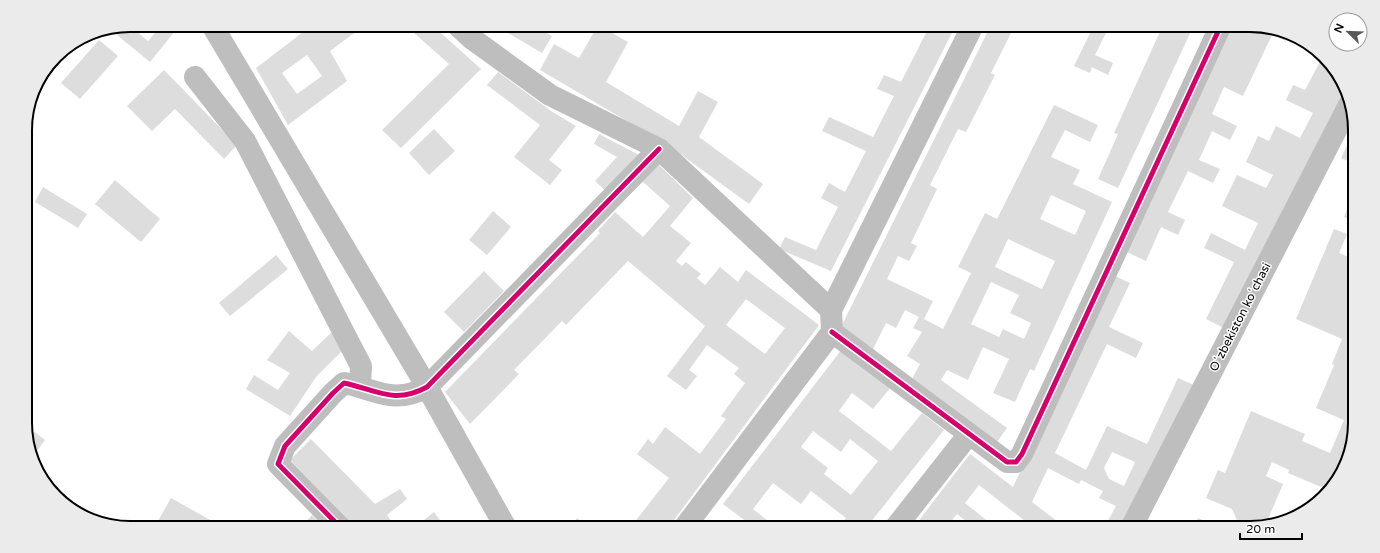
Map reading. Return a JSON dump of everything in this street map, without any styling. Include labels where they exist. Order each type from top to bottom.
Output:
[{"type":"street","points":[[216,32],[427,387],[502,521]]},
{"type":"street","points":[[465,32],[471,38],[550,95],[659,149],[831,310]]},
{"type":"street","points":[[689,521],[832,332],[831,310],[970,32]]},
{"type":"street","points":[[832,332],[1007,462],[1016,462],[1022,454],[1218,32]]},
{"type":"street","points":[[195,77],[245,141],[361,366],[360,387]]},
{"type":"street","name":"Oʻzbekiston koʻchasi","points":[[1135,521],[1346,112]]},
{"type":"street","points":[[334,521],[278,464],[285,446],[333,393],[344,384],[360,387],[390,397],[415,393],[427,387],[659,149]]},
{"type":"street","points":[[901,521],[969,434]]},
{"type":"building","points":[[137,32],[148,41],[156,32],[174,32],[150,62],[117,35],[119,33]]},
{"type":"building","points":[[303,32],[356,32],[330,51],[347,81],[288,125],[256,68]],"holes":[[[307,55],[322,76],[297,94],[282,73]]]},
{"type":"building","points":[[413,32],[440,32],[481,69],[401,148],[382,130],[449,64]]},
{"type":"building","points":[[545,32],[552,36],[542,53],[508,33]]},
{"type":"building","points":[[594,32],[610,32],[628,42],[606,82],[679,126],[698,91],[718,102],[699,137],[763,184],[749,204],[668,145],[540,70],[554,44],[579,58]]},
{"type":"building","points":[[926,32],[952,32],[831,271],[779,249],[785,237],[816,250],[838,207],[821,198],[829,183],[845,192],[866,151],[822,131],[829,117],[873,137],[894,96],[877,89],[884,75],[901,82]]},
{"type":"building","points":[[988,32],[1012,32],[991,73],[995,75],[966,132],[958,129],[930,185],[937,189],[911,243],[917,246],[909,261],[898,256],[887,279],[933,301],[924,319],[943,329],[971,273],[958,267],[985,213],[997,219],[1054,105],[1098,125],[1090,142],[1065,130],[1051,157],[1080,170],[1073,184],[1112,202],[1034,371],[1030,369],[1015,402],[993,393],[1009,359],[983,347],[968,380],[947,370],[941,380],[1007,428],[997,442],[912,379],[920,364],[907,356],[922,332],[913,328],[919,317],[905,310],[896,328],[886,323],[873,349],[841,327]],"holes":[[[1051,195],[1086,211],[1075,235],[1040,219]],[[1008,239],[1055,261],[1042,289],[995,267]],[[991,282],[1019,295],[1010,313],[1031,323],[1024,339],[1003,329],[999,337],[971,324]]]},
{"type":"building","points":[[1091,32],[1106,32],[1095,55],[1113,63],[1108,75],[1092,67],[1090,73],[1074,66]]},
{"type":"building","points":[[1160,32],[1191,32],[1118,188],[1098,179],[1118,134],[1114,133]]},
{"type":"building","points":[[1229,32],[1257,32],[1269,34],[1282,37],[1287,39],[1286,41],[1272,35],[1243,96],[1224,87],[1212,114],[1237,126],[1230,140],[1212,131],[1199,160],[1220,169],[1213,183],[1188,171],[1168,212],[1185,220],[1178,235],[1161,227],[1146,261],[1125,251]]},
{"type":"building","points":[[99,40],[118,56],[80,99],[61,83]]},
{"type":"building","points":[[1320,61],[1332,75],[1343,97],[1226,329],[1206,319],[1234,262],[1204,248],[1211,233],[1245,250],[1258,223],[1222,206],[1237,175],[1266,188],[1273,175],[1246,162],[1258,136],[1269,141],[1276,126],[1300,138],[1313,113],[1286,100],[1293,85],[1305,90]]},
{"type":"building","points":[[164,70],[237,145],[224,159],[175,109],[152,131],[127,106]]},
{"type":"building","points":[[498,72],[551,111],[576,126],[549,160],[562,170],[550,185],[514,157],[540,125],[487,85]]},
{"type":"building","points":[[434,129],[455,151],[429,175],[409,153]]},
{"type":"building","points":[[599,134],[641,156],[608,193],[595,181],[617,157],[594,144]]},
{"type":"building","points":[[1348,143],[1348,161],[1341,158]]},
{"type":"building","points":[[658,164],[693,198],[670,226],[691,243],[676,261],[682,266],[686,262],[701,274],[697,278],[705,285],[720,267],[738,282],[746,270],[819,325],[673,521],[635,521],[669,478],[637,454],[648,439],[653,444],[665,427],[700,454],[726,419],[721,416],[745,383],[734,374],[739,368],[707,345],[689,370],[697,376],[686,390],[667,376],[705,326],[628,261],[566,325],[562,321],[514,370],[519,374],[470,424],[445,392],[600,233],[598,231],[615,212],[643,237],[670,206],[642,181]],"holes":[[[746,299],[785,328],[765,354],[726,325]]]},
{"type":"building","points":[[115,180],[160,219],[141,242],[95,204]]},
{"type":"building","points":[[43,187],[87,214],[78,228],[35,202]]},
{"type":"building","points":[[1348,207],[1348,219],[1344,217]]},
{"type":"building","points":[[493,211],[511,227],[487,255],[469,240]]},
{"type":"building","points":[[1334,229],[1347,234],[1339,253],[1348,257],[1348,430],[1343,455],[1332,478],[1324,488],[1288,473],[1289,470],[1272,462],[1266,476],[1283,484],[1268,519],[1237,521],[1232,509],[1206,498],[1218,470],[1225,473],[1251,411],[1305,434],[1302,441],[1330,453],[1344,420],[1316,408],[1334,365],[1332,364],[1342,339],[1296,319]]},
{"type":"building","points":[[276,255],[288,269],[230,316],[219,303]]},
{"type":"building","points":[[484,271],[504,291],[464,332],[444,312]]},
{"type":"building","points":[[1113,275],[1130,283],[1109,327],[1143,343],[1136,358],[1107,344],[1055,453],[1086,470],[1107,426],[1147,444],[1178,378],[1194,385],[1127,521],[1108,521],[1116,506],[1099,498],[1103,491],[1081,480],[1079,484],[1048,468],[1032,502],[1057,521],[1025,521],[979,485],[965,503],[988,521],[966,521],[957,514],[952,521],[918,521],[970,454],[1013,487]],"holes":[[[1112,452],[1135,462],[1124,486],[1109,479],[1104,468]]]},
{"type":"building","points":[[289,331],[312,351],[332,332],[346,347],[316,377],[290,416],[246,389],[254,375],[278,390],[290,373],[267,360]]},
{"type":"building","points":[[842,349],[891,387],[873,409],[852,393],[839,411],[891,451],[922,413],[944,430],[872,521],[844,521],[846,518],[811,491],[801,504],[773,483],[753,509],[768,521],[746,521],[723,504]],"holes":[[[813,431],[841,452],[850,439],[878,461],[851,495],[824,474],[828,468],[801,447]]]},
{"type":"building","points":[[33,430],[45,440],[36,452]]},
{"type":"building","points":[[311,439],[375,504],[400,489],[407,499],[387,515],[391,521],[349,521],[290,460]]},
{"type":"building","points":[[171,498],[212,521],[158,521]]},
{"type":"building","points":[[434,512],[441,521],[423,521]]},
{"type":"building","points":[[312,515],[318,521],[306,521]]},
{"type":"building","points":[[1198,518],[1205,521],[1196,521]]},
{"type":"cycle path","points":[[832,332],[1007,462],[1016,462],[1022,454],[1218,32]]},
{"type":"cycle path","points":[[334,521],[278,464],[285,446],[344,383],[376,392],[395,395],[405,395],[427,387],[659,149]]}]
